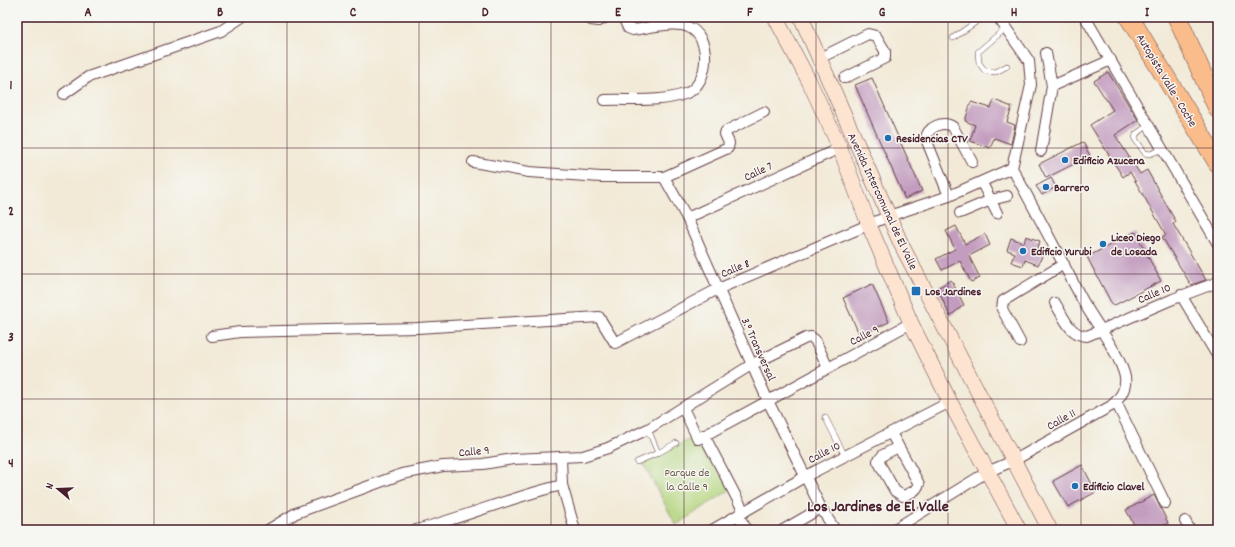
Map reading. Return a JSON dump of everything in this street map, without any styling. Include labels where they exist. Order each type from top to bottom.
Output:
[{"type":"highway","name":"Autopista Valle - Coche","points":[[1129,17],[1218,163]]},
{"type":"highway","points":[[1142,17],[1175,91]]},
{"type":"highway","points":[[1177,17],[1218,109]]},
{"type":"main road","name":"Avenida Intercomunal de El Valle","points":[[775,17],[809,81],[840,148],[869,225],[911,323],[950,402],[1018,530]]},
{"type":"main road","name":"Avenida Intercomunal de El Valle","points":[[801,17],[818,59],[902,246],[1050,530]]},
{"type":"street","points":[[64,94],[88,77],[221,31],[242,17]]},
{"type":"street","points":[[589,17],[591,20],[599,21],[606,17]]},
{"type":"street","points":[[605,100],[671,97],[688,92],[699,84],[703,75],[704,51],[700,38],[693,30],[678,24],[633,30],[628,28],[623,17]]},
{"type":"street","points":[[998,17],[1029,61],[1031,85],[1012,168],[1085,304],[1101,330],[1125,378],[1124,388],[1118,399],[1165,503]]},
{"type":"street","points":[[1085,17],[1218,244]]},
{"type":"street","points":[[818,59],[868,34],[876,36],[885,51],[885,58],[845,78]]},
{"type":"street","points":[[1041,151],[1052,86],[1046,54]]},
{"type":"street","points":[[1052,86],[1111,60]]},
{"type":"street","points":[[473,162],[536,172],[601,177],[664,177],[728,148],[729,143],[725,134],[726,131],[764,112]]},
{"type":"street","points":[[949,196],[926,139],[926,134],[929,130],[943,123],[953,127],[972,162]]},
{"type":"street","name":"Calle 7","points":[[687,218],[840,148]]},
{"type":"street","points":[[889,216],[949,196],[982,183],[1012,168]]},
{"type":"street","name":"3.° Transversal","points":[[664,177],[687,218],[768,401],[821,508],[835,530]]},
{"type":"street","points":[[982,183],[997,213]]},
{"type":"street","points":[[960,213],[991,200],[1007,196]]},
{"type":"street","name":"Calle 8","points":[[212,336],[240,332],[417,328],[599,317],[615,344],[718,289],[889,216]]},
{"type":"street","points":[[1020,342],[1002,310],[1003,301],[1064,264]]},
{"type":"street","name":"Calle 10","points":[[1055,303],[1073,332],[1076,335],[1087,336],[1181,295],[1218,282]]},
{"type":"street","points":[[1181,295],[1218,357]]},
{"type":"street","name":"Calle 9","points":[[704,435],[911,323]]},
{"type":"street","name":"Calle 9","points":[[268,530],[296,513],[402,474],[443,466],[483,464],[513,459],[583,456],[602,450],[648,429],[751,365],[806,338],[811,337],[815,340],[828,368]]},
{"type":"street","name":"Calle 11","points":[[987,472],[1013,461],[1118,399]]},
{"type":"street","name":"Calle 10","points":[[712,530],[806,476],[950,402]]},
{"type":"street","points":[[683,408],[698,439],[704,435],[747,530]]},
{"type":"street","points":[[891,433],[919,484],[913,493],[903,496],[895,491],[878,461],[883,455],[898,447]]},
{"type":"street","points":[[561,458],[562,485],[575,530]]},
{"type":"street","points":[[893,530],[987,472]]},
{"type":"street","points":[[416,530],[453,520],[533,492],[562,485]]},
{"type":"street","points":[[782,530],[821,508]]},
{"type":"lane","points":[[953,38],[983,17]]},
{"type":"lane","points":[[1006,28],[978,52],[977,57],[985,72],[996,72],[1007,66]]},
{"type":"lane","points":[[1149,125],[1136,134],[1135,139],[1145,153],[1150,154],[1163,149]]},
{"type":"lane","points":[[825,417],[846,456]]},
{"type":"lane","points":[[648,429],[658,452]]},
{"type":"lane","points":[[637,462],[676,443]]},
{"type":"green space","name":"Parque de la Calle 9","points":[[690,439],[694,443],[704,442],[731,489],[676,525],[643,463]]},
{"type":"building","points":[[1108,72],[1138,120],[1115,135],[1140,174],[1147,170],[1176,222],[1173,224],[1206,280],[1191,285],[1162,237],[1166,235],[1130,172],[1123,177],[1090,125],[1113,110],[1094,81]]},
{"type":"building","name":"Residencias CTV","points":[[872,78],[922,191],[905,199],[855,85]]},
{"type":"building","points":[[994,100],[1012,107],[1007,122],[1015,125],[1011,144],[994,138],[990,148],[970,141],[975,125],[965,121],[971,102],[991,108]]},
{"type":"building","name":"Edificio Azucena","points":[[1083,142],[1090,156],[1046,178],[1039,164]]},
{"type":"building","name":"Barrero","points":[[1051,178],[1056,187],[1042,195],[1036,186]]},
{"type":"building","points":[[956,226],[965,244],[985,234],[990,245],[969,256],[980,278],[971,282],[960,261],[942,270],[936,259],[955,249],[946,231]]},
{"type":"building","points":[[1135,232],[1161,281],[1113,306],[1087,257]]},
{"type":"building","name":"Edificio Yurubi","points":[[1026,236],[1040,241],[1036,252],[1043,254],[1038,265],[1025,260],[1023,266],[1011,262],[1015,253],[1007,250],[1011,238],[1024,243]]},
{"type":"building","points":[[951,280],[964,305],[950,316],[937,288]]},
{"type":"building","points":[[872,284],[889,322],[860,336],[843,298]]},
{"type":"building","name":"Edificio Clavel","points":[[1082,465],[1096,492],[1068,507],[1053,481]]},
{"type":"building","points":[[1154,495],[1168,523],[1155,530],[1137,530],[1126,510]]},
{"type":"place","name":"Residencias CTV","points":[[888,138]]},
{"type":"place","name":"Edificio Azucena","points":[[1065,160]]},
{"type":"place","name":"Barrero","points":[[1046,187]]},
{"type":"place","name":"Liceo Diego de Losada","points":[[1103,244]]},
{"type":"place","name":"Edificio Yurubi","points":[[1023,251]]},
{"type":"place","name":"Los Jardines","points":[[916,291]]},
{"type":"place","name":"Edificio Clavel","points":[[1075,486]]},
{"type":"district","name":"Los Jardines de El Valle","points":[[878,505]]}]
